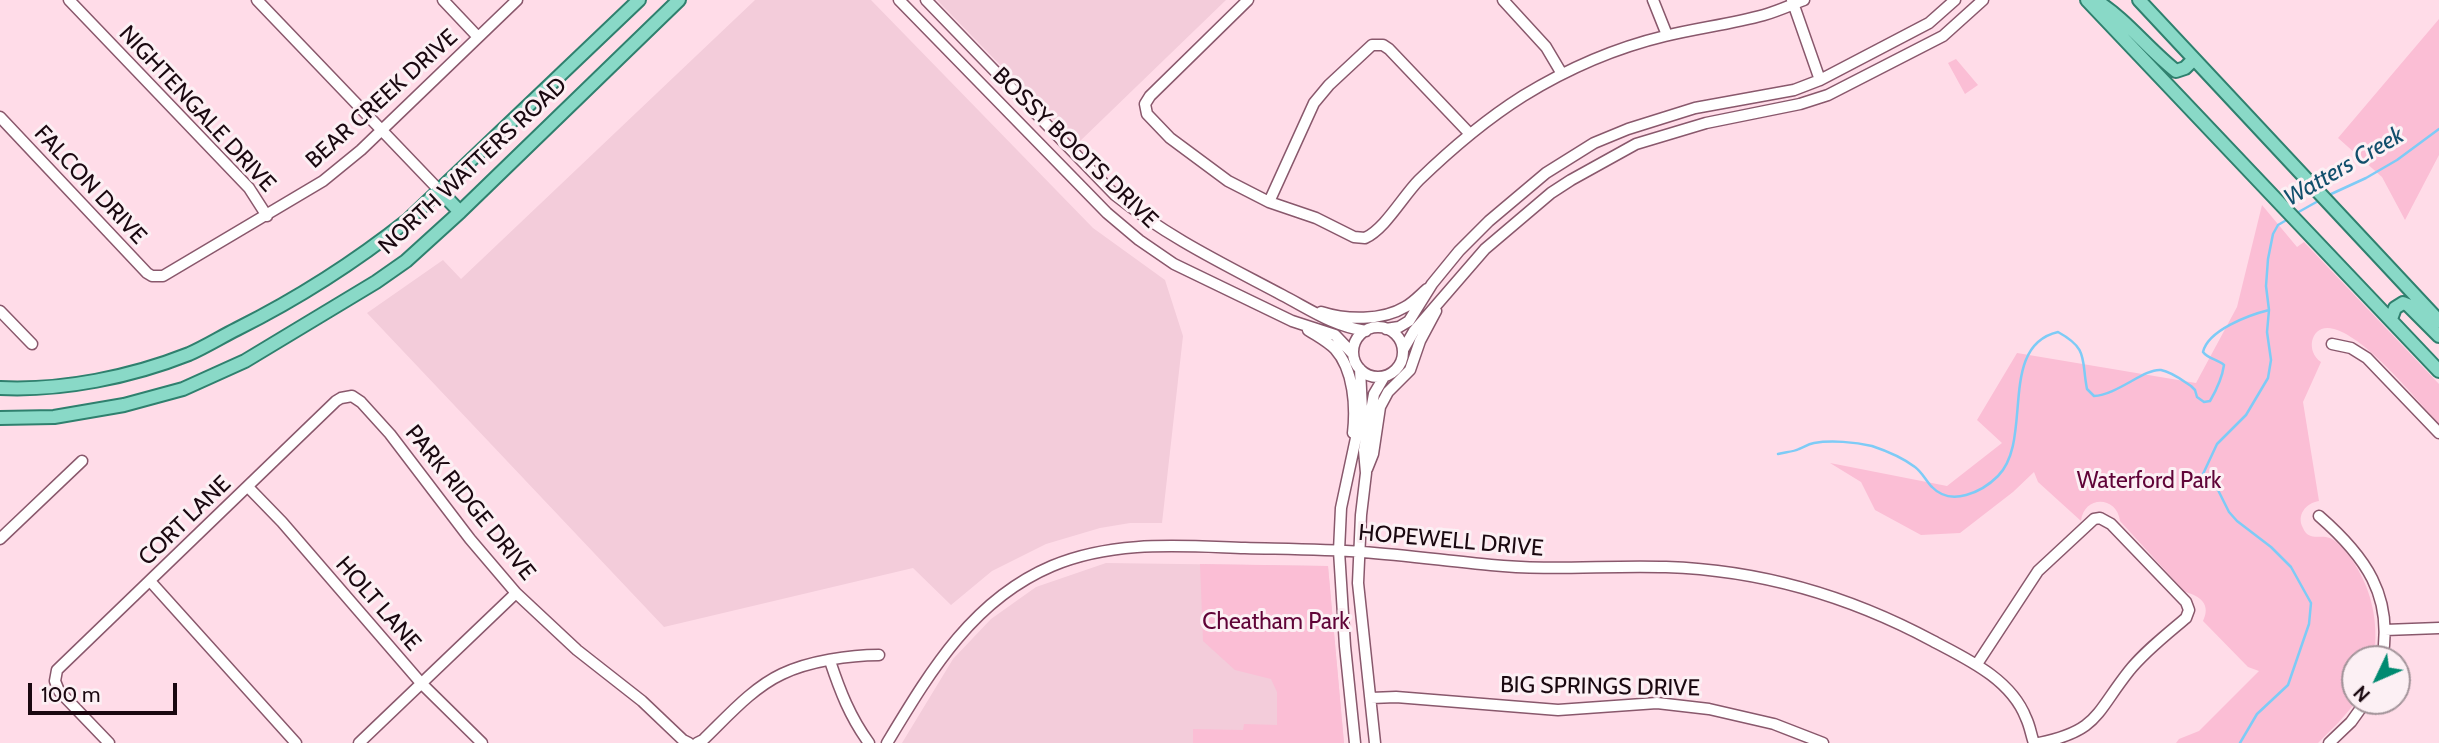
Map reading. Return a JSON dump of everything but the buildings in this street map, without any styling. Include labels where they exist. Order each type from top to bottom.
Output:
[{"type":"main road","name":"NORTH WATTERS ROAD","points":[[0,387],[31,389],[121,376],[189,354],[263,316],[373,248],[408,220],[639,0]]},
{"type":"main road","name":"NORTH WATTERS ROAD","points":[[0,418],[54,416],[124,405],[183,389],[245,361],[376,282],[406,261],[460,212],[679,0]]},
{"type":"main road","points":[[2087,0],[2439,370]]},
{"type":"main road","points":[[2095,0],[2118,15],[2176,71],[2185,68],[2194,59]]},
{"type":"main road","points":[[2139,0],[2439,321]]},
{"type":"main road","points":[[439,190],[460,212]]},
{"type":"main road","points":[[2391,319],[2395,307],[2403,303],[2439,336]]},
{"type":"street","name":"NIGHTENGALE DRIVE","points":[[69,0],[249,188],[267,216]]},
{"type":"street","points":[[257,0],[439,190]]},
{"type":"street","points":[[443,0],[478,37]]},
{"type":"street","name":"BEAR CREEK DRIVE","points":[[155,276],[163,276],[323,181],[382,130],[517,0]]},
{"type":"street","name":"BOSSY BOOTS DRIVE","points":[[899,0],[1107,213],[1128,231],[1174,264],[1292,321],[1335,335],[1353,354]]},
{"type":"street","name":"BOSSY BOOTS DRIVE","points":[[926,0],[1115,195],[1169,235],[1336,325],[1366,331]]},
{"type":"street","points":[[1248,0],[1150,96],[1145,104],[1147,114],[1188,152],[1228,181],[1269,202],[1316,218],[1354,237],[1365,238],[1375,232],[1419,180],[1470,134],[1512,103],[1562,74],[1609,54],[1667,35],[1751,18],[1804,0]]},
{"type":"street","points":[[1503,0],[1546,47],[1562,74]]},
{"type":"street","points":[[1653,0],[1667,35]]},
{"type":"street","points":[[1349,465],[1356,447],[1362,410],[1360,369],[1353,354],[1356,341],[1366,331],[1399,327],[1409,321],[1432,284],[1459,251],[1489,221],[1546,173],[1594,144],[1628,129],[1695,108],[1794,90],[1820,80],[1929,23],[1955,0]]},
{"type":"street","points":[[1375,743],[1358,583],[1366,473],[1364,450],[1373,398],[1384,377],[1398,369],[1403,350],[1414,331],[1468,267],[1504,231],[1551,193],[1592,168],[1636,144],[1706,123],[1800,104],[1828,94],[1942,36],[1983,0]]},
{"type":"street","points":[[1793,2],[1820,80]]},
{"type":"street","points":[[1269,202],[1314,103],[1367,48],[1378,44],[1389,49],[1470,134]]},
{"type":"street","name":"FALCON DRIVE","points":[[0,117],[147,273],[155,276]]},
{"type":"street","points":[[1301,304],[1334,315],[1376,316],[1407,306],[1432,284]]},
{"type":"street","points":[[1366,473],[1373,454],[1380,407],[1388,392],[1410,370],[1420,341],[1441,301]]},
{"type":"street","points":[[0,312],[32,344]]},
{"type":"street","points":[[1292,321],[1331,346],[1346,368],[1352,392],[1353,422],[1339,551],[1355,743]]},
{"type":"street","points":[[1386,329],[1397,335],[1403,350]]},
{"type":"street","points":[[2332,344],[2351,348],[2367,358],[2439,433]]},
{"type":"street","points":[[1360,369],[1369,376],[1384,377]]},
{"type":"street","name":"CORT LANE","points":[[109,743],[60,691],[55,681],[57,670],[336,401],[348,396]]},
{"type":"street","name":"PARK RIDGE DRIVE","points":[[348,396],[361,402],[390,434],[470,539],[516,593],[577,650],[642,701],[689,743]]},
{"type":"street","points":[[0,539],[82,461]]},
{"type":"street","name":"HOLT LANE","points":[[248,487],[282,522],[421,683],[482,743]]},
{"type":"street","points":[[2319,516],[2338,532],[2369,571],[2383,608],[2384,645]]},
{"type":"street","points":[[1977,664],[2038,571],[2090,523],[2100,518],[2111,524],[2186,602],[2189,610],[2186,618],[2131,668],[2100,713],[2085,728],[2065,738],[2036,743]]},
{"type":"street","name":"HOPEWELL DRIVE","points":[[887,743],[951,643],[978,614],[1014,587],[1053,566],[1106,550],[1148,545],[1360,552],[1492,566],[1555,569],[1667,566],[1745,574],[1827,594],[1897,621],[1977,664],[2011,693],[2026,716],[2036,743]]},
{"type":"street","points":[[150,581],[296,743]]},
{"type":"street","points":[[359,743],[516,593]]},
{"type":"street","points":[[2385,631],[2439,628]]},
{"type":"street","points":[[697,743],[757,690],[783,674],[854,655],[879,655]]},
{"type":"street","points":[[830,661],[845,705],[869,743]]},
{"type":"street","name":"BIG SPRINGS DRIVE","points":[[1371,698],[1396,697],[1558,709],[1657,703],[1709,709],[1774,724],[1823,743]]},
{"type":"street","points":[[2329,743],[2356,715]]},
{"type":"shaded area","points":[[755,0],[871,0],[1093,228],[1165,280],[1183,336],[1162,523],[1130,523],[1100,528],[1046,544],[992,571],[951,605],[913,568],[664,627],[367,313],[443,260],[461,279]]},
{"type":"shaded area","points":[[937,0],[1226,0],[1077,144]]},
{"type":"shaded area","points":[[1106,563],[1328,566],[1344,743],[902,743],[953,659],[991,619],[1036,587]]},
{"type":"green space","points":[[2439,19],[2439,155],[2405,220],[2382,177],[2338,138]]},
{"type":"green space","points":[[1956,59],[1978,85],[1965,94],[1948,63]]},
{"type":"green space","name":"Waterford Park","points":[[2262,205],[2297,247],[2304,242],[2439,384],[2439,424],[2390,370],[2361,344],[2334,329],[2326,328],[2316,333],[2313,338],[2313,351],[2321,362],[2303,402],[2319,501],[2304,510],[2301,523],[2308,535],[2336,541],[2350,557],[2369,593],[2375,631],[2375,645],[2341,645],[2341,715],[2345,715],[2318,743],[2176,743],[2179,739],[2199,731],[2259,671],[2248,667],[2203,621],[2206,610],[2203,602],[2185,592],[2107,503],[2094,503],[2088,507],[2081,521],[2038,482],[2034,472],[1960,533],[1921,535],[1875,510],[1861,482],[1830,463],[1947,486],[2002,443],[1977,420],[2017,353],[2196,383],[2237,307]]},
{"type":"green space","name":"Cheatham Park","points":[[1200,564],[1328,566],[1344,743],[1193,743],[1193,729],[1243,730],[1244,724],[1277,725],[1277,692],[1271,679],[1235,670],[1203,641]]},
{"type":"waterway","name":"Watters Creek","points":[[2329,195],[2397,160],[2439,129]]},
{"type":"waterway","name":"Watters Creek","points":[[2295,214],[2320,200]]},
{"type":"waterway","name":"Watters Creek","points":[[2240,743],[2257,714],[2288,685],[2309,624],[2311,603],[2291,567],[2271,547],[2237,521],[2229,512],[2217,488],[2203,474],[2217,444],[2246,415],[2268,378],[2271,360],[2267,332],[2268,259],[2273,234],[2278,225],[2290,218]]},
{"type":"waterway","points":[[1778,454],[1821,442],[1872,446],[1910,464],[1940,493],[1957,497],[1966,495],[1991,482],[2008,460],[2014,440],[2022,374],[2028,355],[2039,341],[2058,332],[2075,344],[2082,356],[2087,389],[2094,396],[2103,395],[2147,373],[2161,370],[2173,374],[2191,386],[2197,397],[2204,402],[2210,401],[2215,392],[2224,365],[2203,352],[2206,344],[2230,325],[2269,310]]}]
